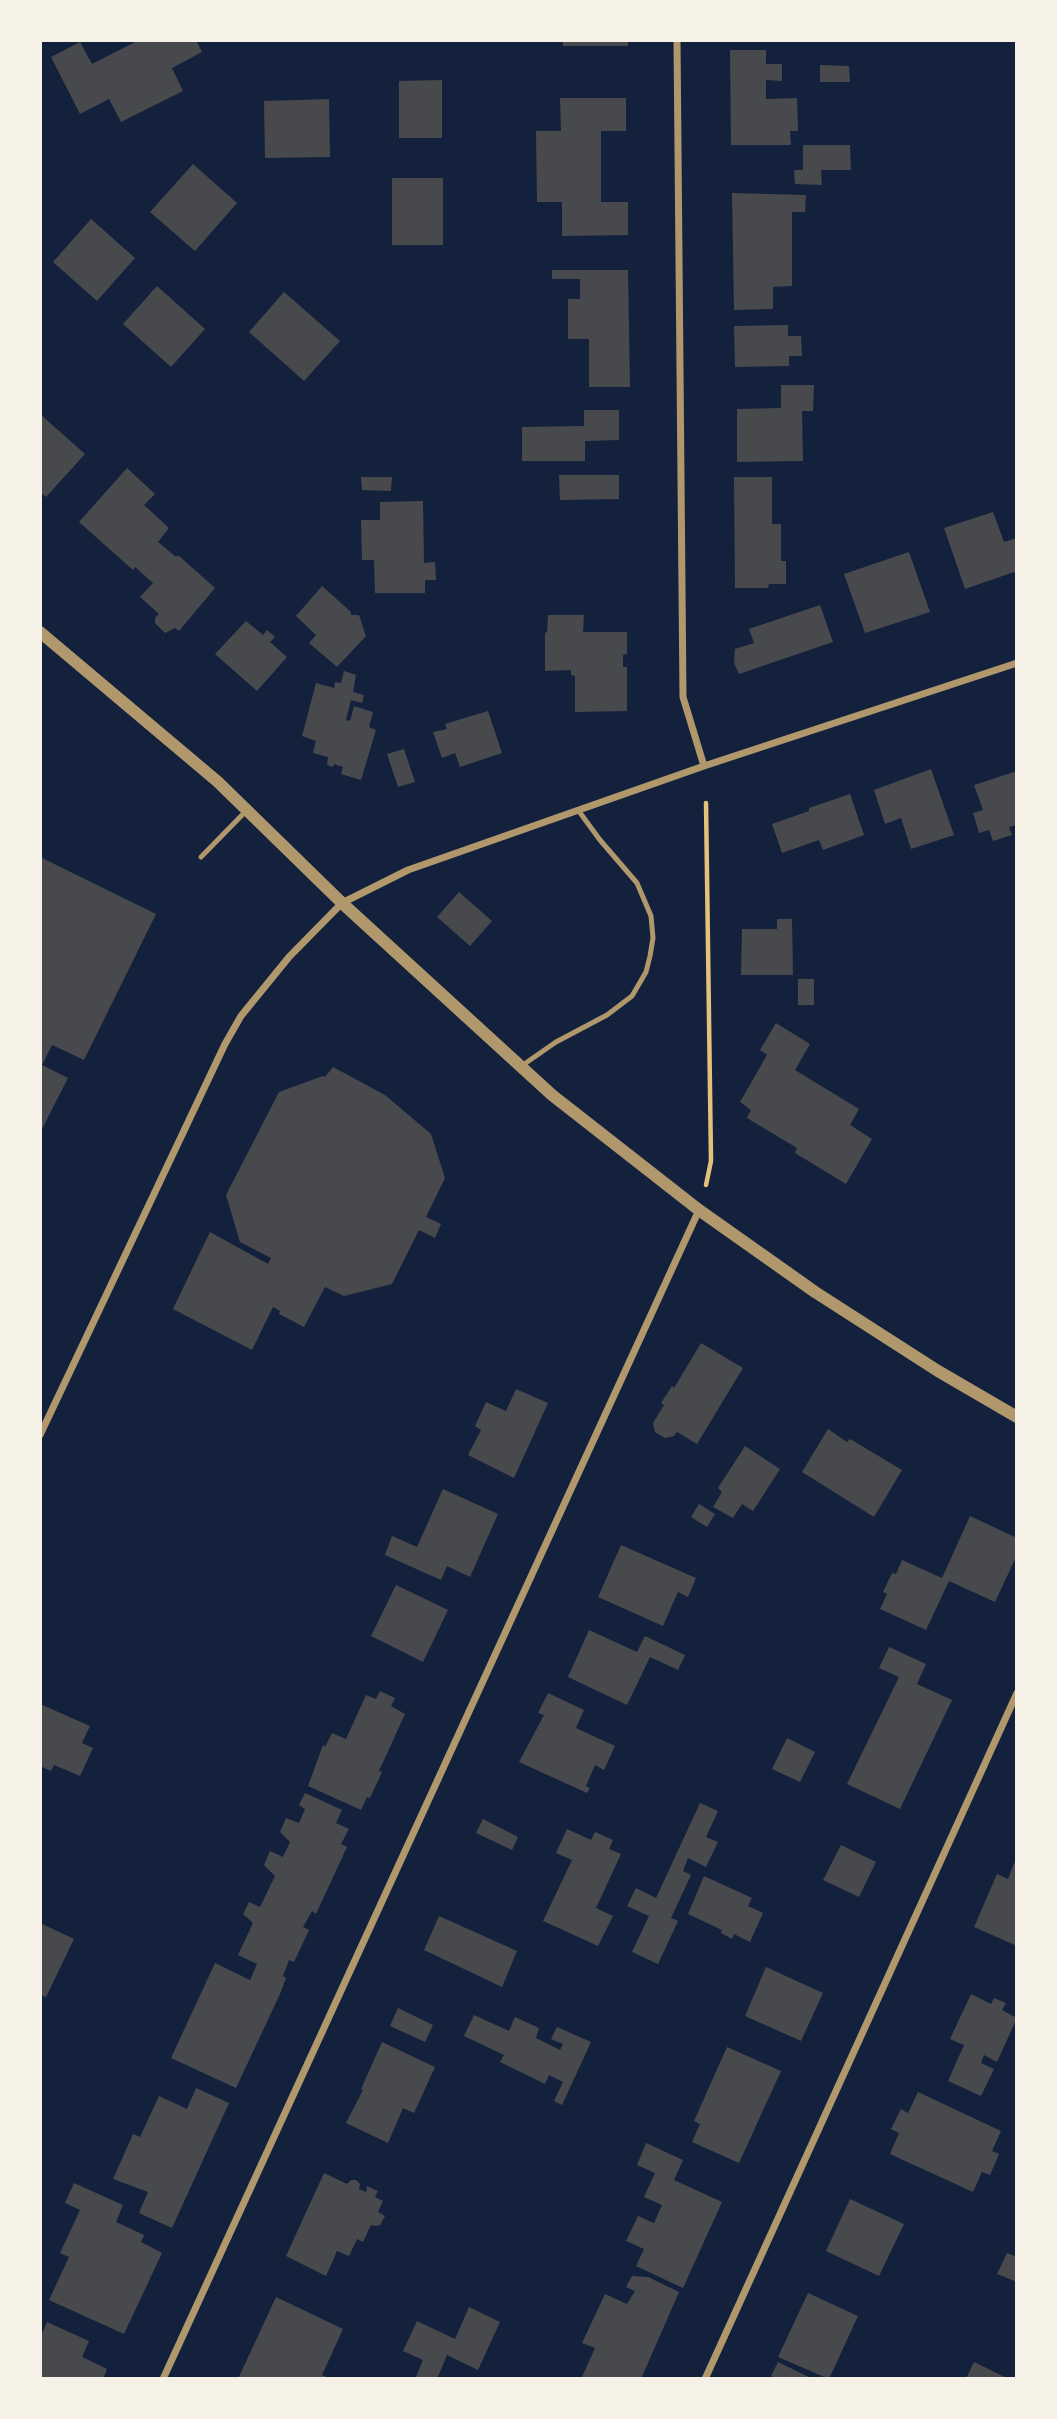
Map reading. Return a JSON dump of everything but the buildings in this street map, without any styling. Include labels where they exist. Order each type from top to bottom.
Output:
[{"type":"street","points":[[677,40],[683,697],[704,766]]},
{"type":"street","points":[[40,632],[197,764],[342,903],[552,1095],[699,1210],[815,1293],[938,1371],[1017,1417]]},
{"type":"street","points":[[40,1435],[225,1044],[242,1016],[289,957],[342,903],[408,870],[704,766],[1017,663]]},
{"type":"street","points":[[163,2379],[699,1210]]},
{"type":"street","points":[[705,2379],[1017,1693]]},
{"type":"lane","points":[[201,857],[247,810]]},
{"type":"lane","points":[[520,1067],[556,1042],[607,1015],[632,996],[646,972],[650,956],[653,938],[651,916],[637,883],[578,810]]},
{"type":"path","points":[[699,1210],[711,1169],[706,803]]}]
